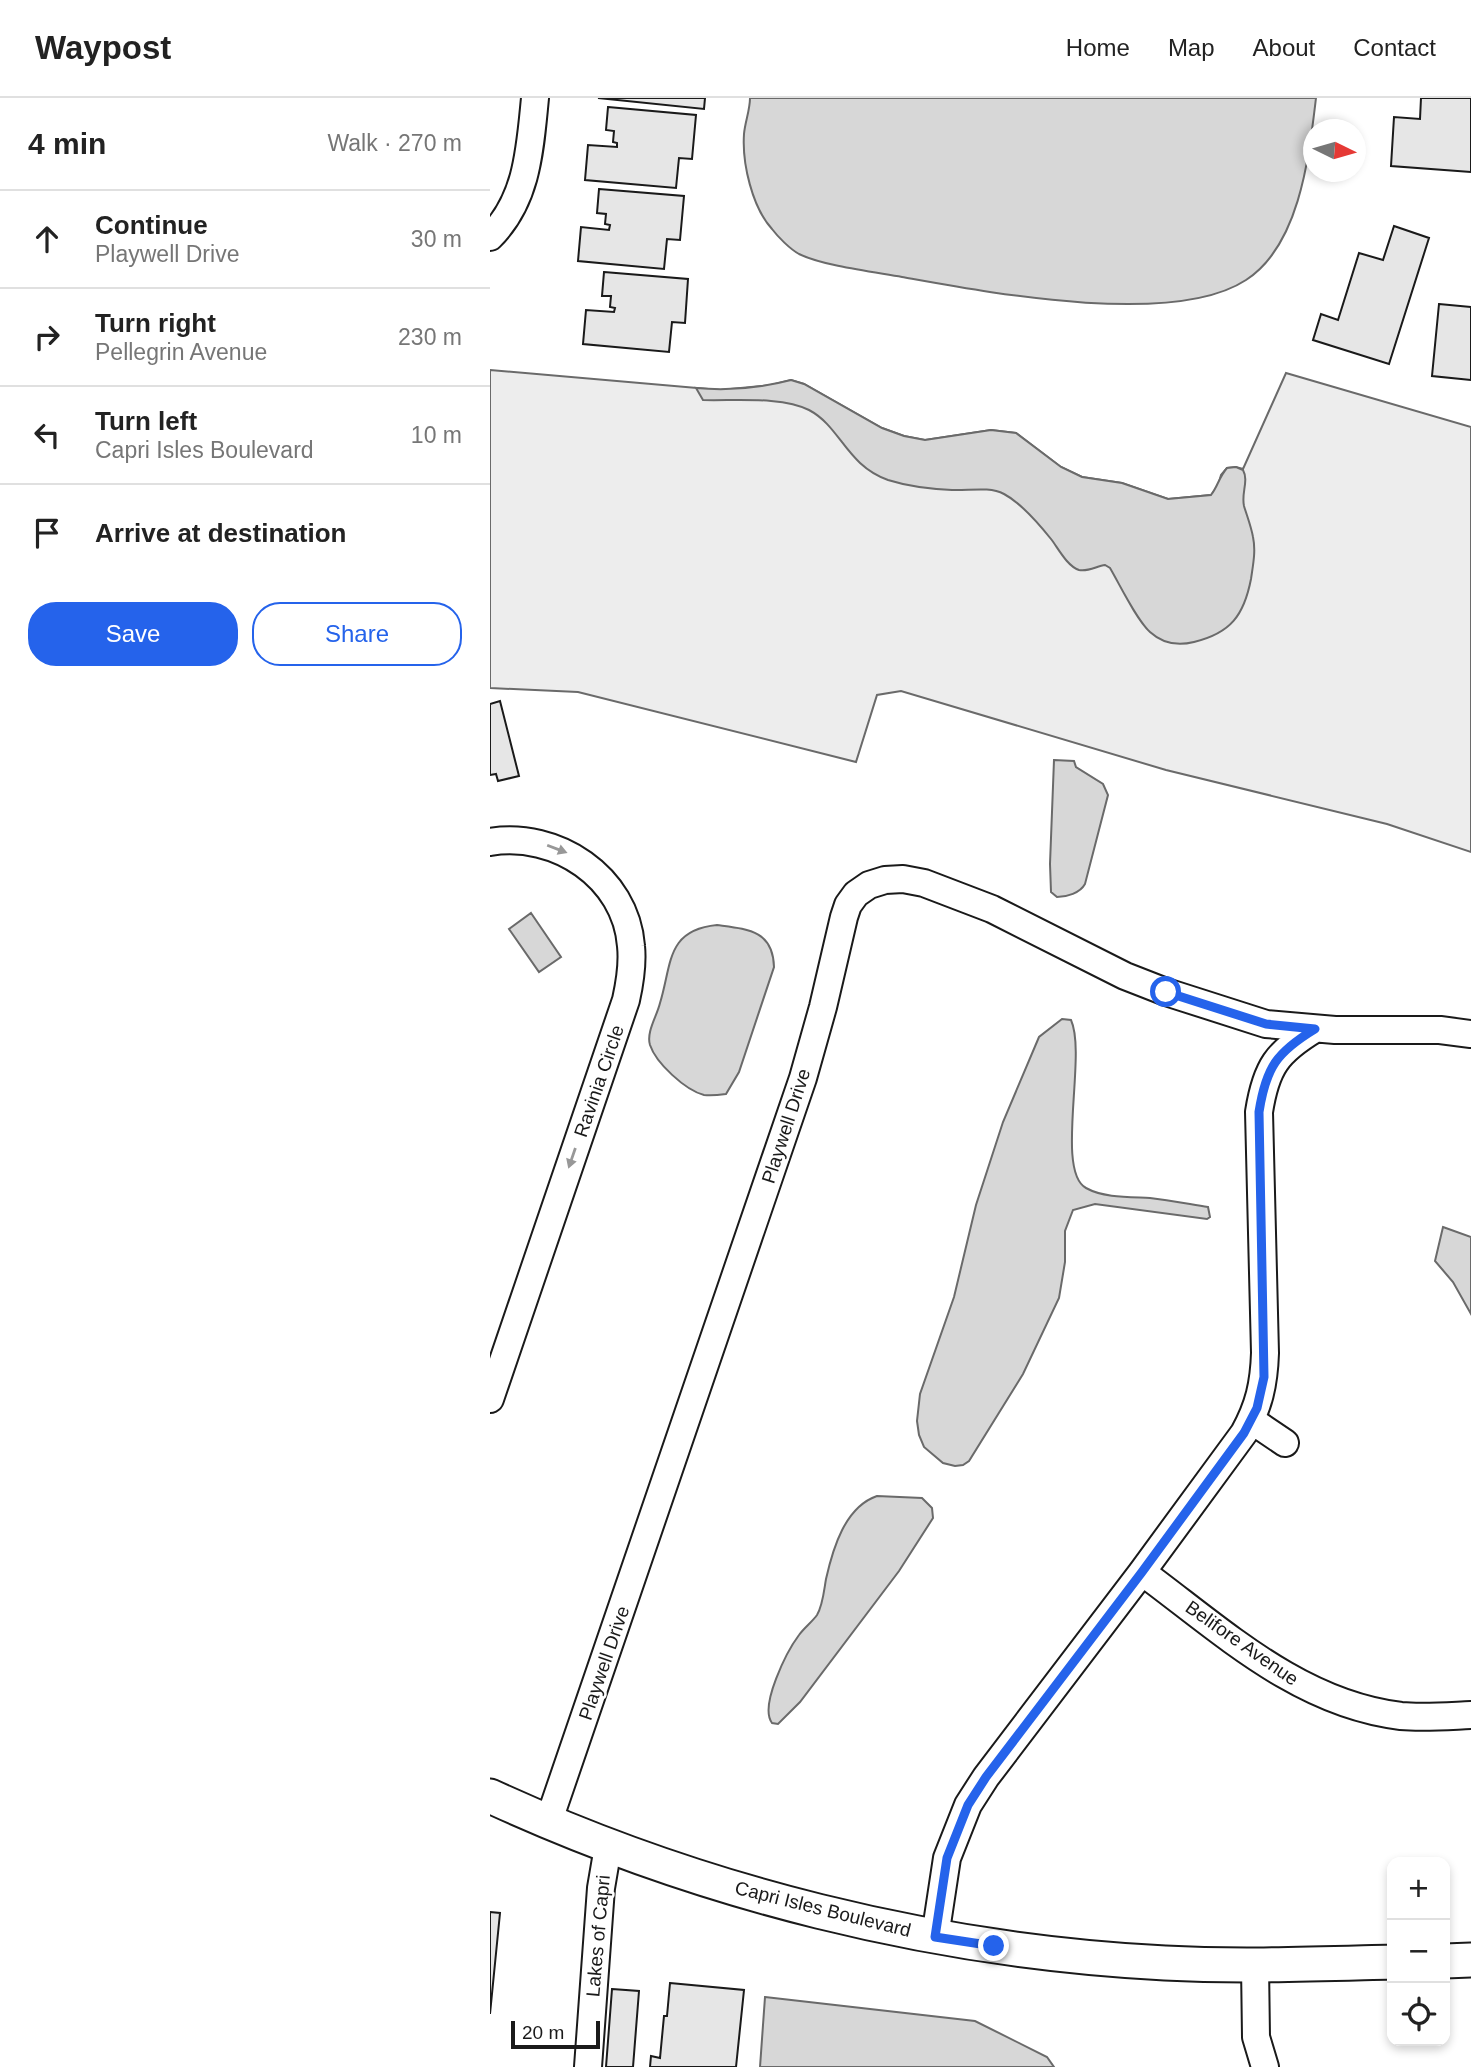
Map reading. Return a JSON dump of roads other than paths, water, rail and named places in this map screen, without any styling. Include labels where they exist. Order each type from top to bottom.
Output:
[{"type":"street","points":[[490,237],[511,210],[524,180],[535,98]]},
{"type":"street","name":"Ravinia Circle","points":[[490,842],[536,842],[560,850],[583,863],[607,887],[622,913],[631,944],[632,963],[626,1000],[490,1399]]},
{"type":"street","name":"Playwell Drive","points":[[548,1823],[803,1079],[824,1007],[844,917],[856,894],[885,880],[903,879],[924,883],[992,909],[1125,976],[1266,1024],[1315,1029],[1440,1030],[1471,1034]]},
{"type":"street","points":[[935,1937],[947,1858],[968,1805],[986,1777],[1142,1572],[1257,1408],[1264,1377],[1259,1112],[1276,1058],[1291,1043],[1315,1029]]},
{"type":"street","points":[[1251,1420],[1285,1443]]},
{"type":"street","name":"Belifore Avenue","points":[[1142,1572],[1271,1666],[1315,1692],[1341,1703],[1403,1716],[1471,1715]]},
{"type":"street","name":"Capri Isles Boulevard","points":[[490,1796],[608,1847],[741,1890],[855,1920],[935,1937],[1110,1959],[1165,1963],[1255,1965],[1387,1962]]},
{"type":"street","name":"Lakes of Capri","points":[[588,2067],[601,1888],[608,1847]]},
{"type":"street","points":[[1450,1961],[1471,1960]]},
{"type":"street","points":[[1255,1965],[1256,2037],[1265,2067]]}]
